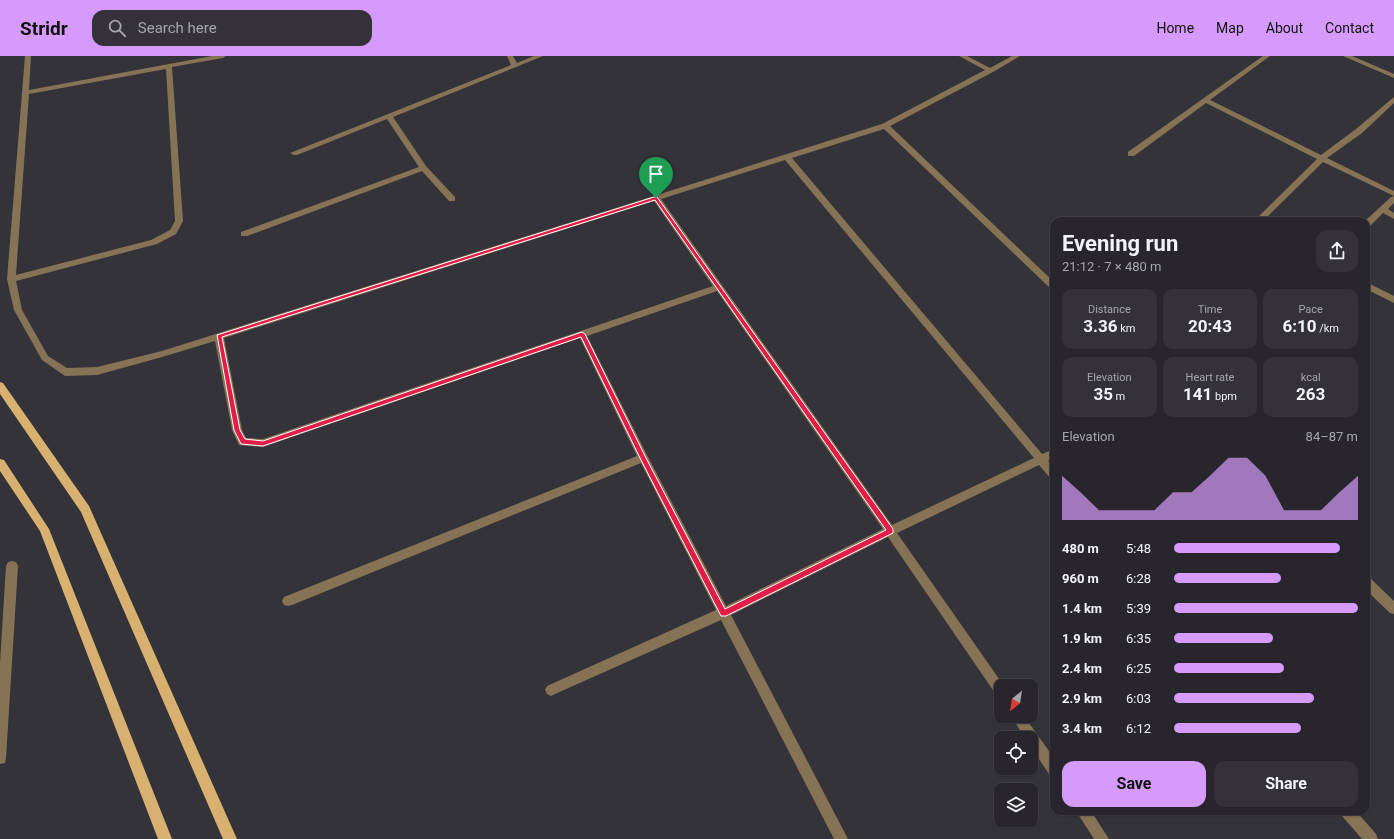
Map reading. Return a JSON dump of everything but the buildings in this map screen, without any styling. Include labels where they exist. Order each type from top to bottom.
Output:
[{"type":"main road","points":[[0,386],[85,509],[230,839]]},
{"type":"main road","points":[[0,463],[44,529],[165,839]]},
{"type":"street","points":[[28,56],[11,279],[18,310],[46,358],[65,372],[98,371],[162,354],[885,126],[1017,56]]},
{"type":"street","points":[[24,93],[222,56]]},
{"type":"street","points":[[510,56],[515,66]]},
{"type":"street","points":[[294,153],[540,56]]},
{"type":"street","points":[[962,56],[991,71]]},
{"type":"street","points":[[1131,154],[1267,56]]},
{"type":"street","points":[[1346,56],[1394,76]]},
{"type":"street","points":[[11,279],[154,242],[173,232],[179,221],[169,66]]},
{"type":"street","points":[[1262,217],[1322,158],[1358,131],[1394,99]]},
{"type":"street","points":[[1206,101],[1394,194]]},
{"type":"street","points":[[389,116],[423,168],[452,199]]},
{"type":"street","points":[[885,126],[1050,283]]},
{"type":"street","points":[[787,157],[1050,470]]},
{"type":"street","points":[[244,234],[423,168]]},
{"type":"street","points":[[656,198],[720,287],[994,682]]},
{"type":"street","points":[[1370,221],[1394,199]]},
{"type":"street","points":[[1382,210],[1394,216]]},
{"type":"street","points":[[219,336],[237,430],[244,442],[263,443],[720,287]]},
{"type":"street","points":[[1370,287],[1394,300]]},
{"type":"street","points":[[582,334],[643,458],[723,614],[841,839]]},
{"type":"street","points":[[551,690],[723,614],[890,531],[1050,455]]},
{"type":"street","points":[[288,601],[643,458]]},
{"type":"street","points":[[0,758],[12,566]]},
{"type":"street","points":[[1370,586],[1394,609]]},
{"type":"street","points":[[1022,723],[1050,763]]},
{"type":"street","points":[[1086,815],[1102,839]]},
{"type":"street","points":[[1350,815],[1371,839]]},
{"type":"route","points":[[656,198],[890,531],[723,614],[643,458],[582,334],[263,443],[244,442],[237,430],[219,336],[656,198]]}]
